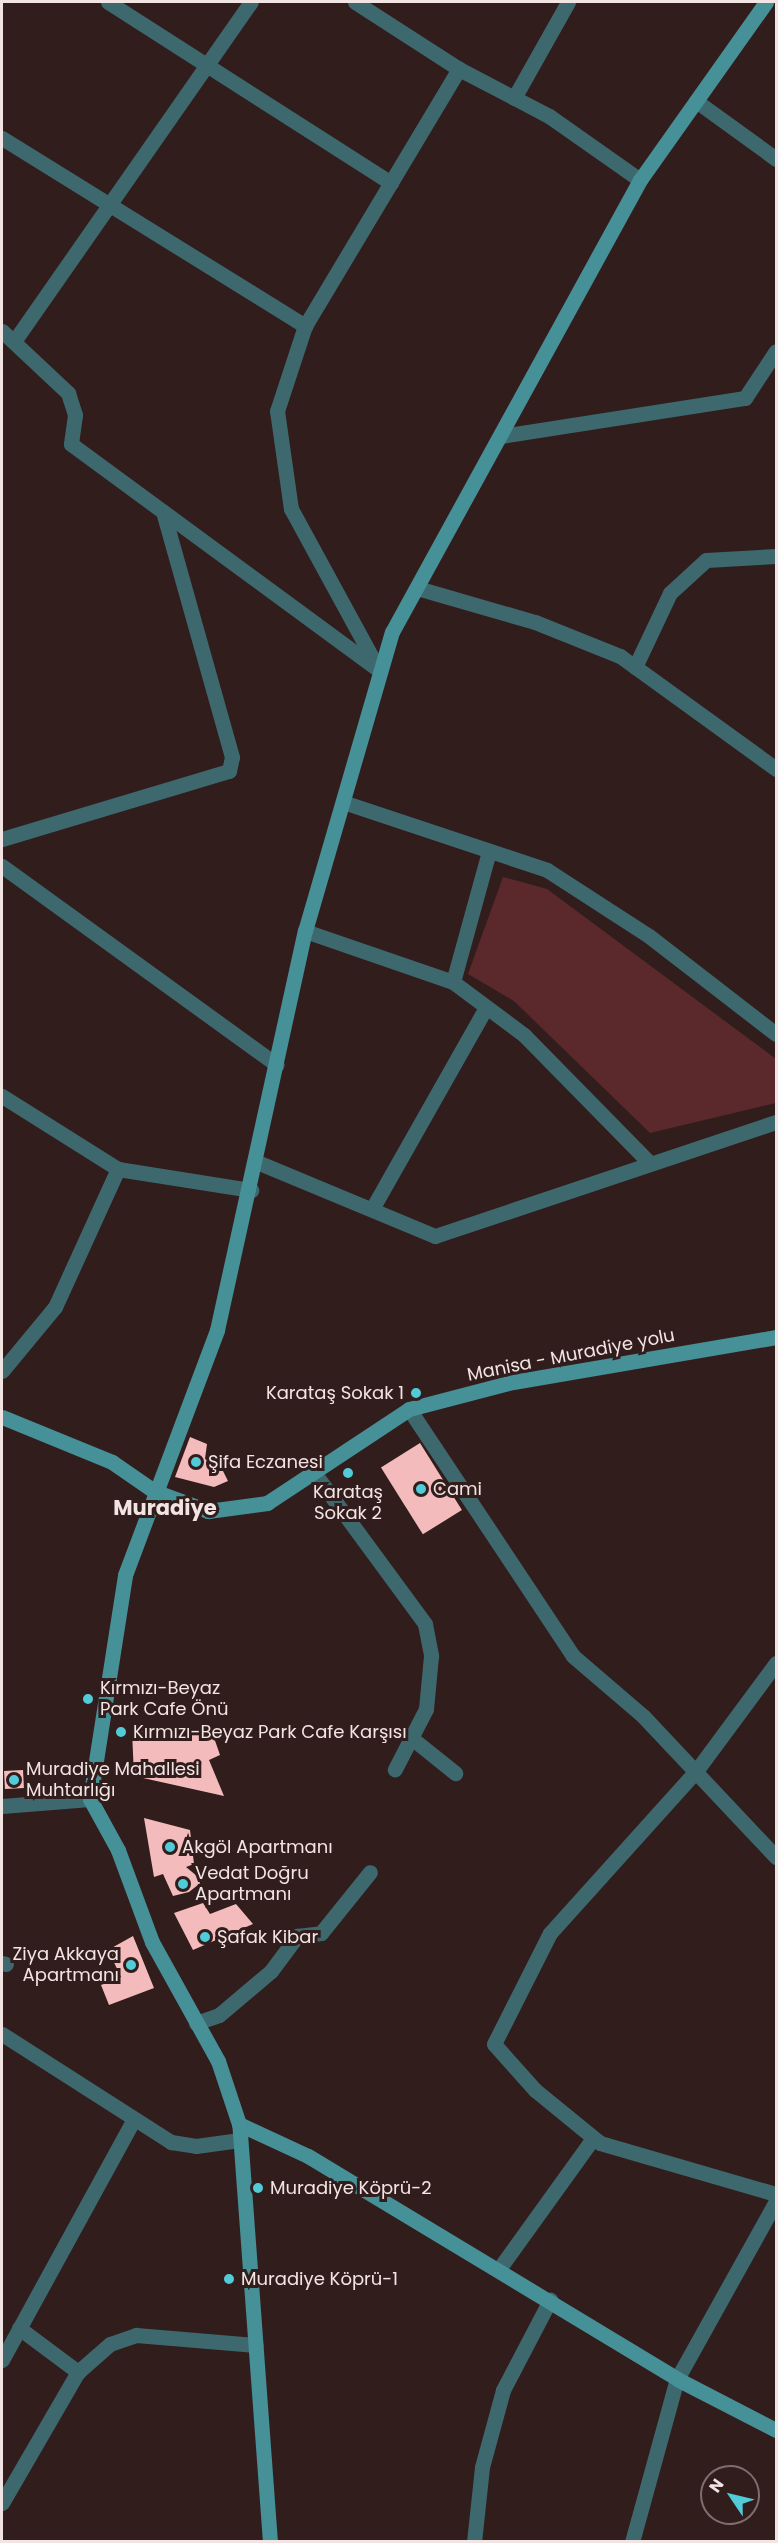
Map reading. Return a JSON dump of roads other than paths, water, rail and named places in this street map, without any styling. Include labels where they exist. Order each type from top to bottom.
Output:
[{"type":"street","points":[[108,2],[391,183]]},
{"type":"street","points":[[15,340],[251,2]]},
{"type":"street","points":[[355,2],[459,69],[514,98],[640,180]]},
{"type":"street","points":[[514,98],[568,2]]},
{"type":"street","points":[[270,2541],[239,2124],[218,2061],[152,1942],[118,1850],[90,1799],[124,1575],[154,1491],[180,1440],[217,1330],[252,1190],[305,931],[392,632],[640,180],[766,2]]},
{"type":"street","points":[[380,672],[291,508],[277,411],[305,326],[459,69]]},
{"type":"street","points":[[696,101],[777,159]]},
{"type":"street","points":[[2,138],[305,326]]},
{"type":"street","points":[[2,331],[15,340],[68,393],[75,415],[71,444],[380,672]]},
{"type":"street","points":[[501,436],[745,398],[777,351]]},
{"type":"street","points":[[2,840],[229,771],[232,757],[163,512]]},
{"type":"street","points":[[635,667],[670,593],[706,560],[777,556]]},
{"type":"street","points":[[417,588],[535,622],[635,667],[777,769]]},
{"type":"street","points":[[343,802],[556,876],[649,936],[777,1034]]},
{"type":"street","points":[[453,982],[489,851]]},
{"type":"street","points":[[2,866],[277,1065]]},
{"type":"street","points":[[305,931],[453,982],[485,1009],[524,1035],[650,1163]]},
{"type":"street","points":[[372,1209],[485,1009]]},
{"type":"street","points":[[2,1096],[118,1169],[252,1190]]},
{"type":"street","points":[[257,1162],[435,1236],[777,1122]]},
{"type":"street","points":[[2,1371],[55,1307],[118,1169]]},
{"type":"street","name":"Manisa - Muradiye yolu","points":[[2,1418],[112,1462],[154,1491],[208,1511],[267,1503],[315,1474],[409,1409],[513,1382],[777,1337]]},
{"type":"street","points":[[409,1409],[573,1656],[643,1716],[777,1857]]},
{"type":"street","points":[[315,1474],[425,1624],[430,1681],[414,1740],[395,1769]]},
{"type":"street","points":[[777,1664],[696,1770],[549,1933],[494,2044],[535,2090],[593,2138],[777,2194]]},
{"type":"street","points":[[414,1740],[454,1773]]},
{"type":"street","points":[[2,1806],[90,1799]]},
{"type":"street","points":[[196,2023],[219,2015],[272,1971],[297,1936],[321,1933],[370,1872]]},
{"type":"street","points":[[2,2034],[133,2121],[171,2142],[196,2146],[240,2140]]},
{"type":"street","points":[[2,2360],[133,2121]]},
{"type":"street","points":[[239,2124],[308,2156],[499,2269],[677,2379],[777,2430]]},
{"type":"street","points":[[499,2269],[593,2138]]},
{"type":"street","points":[[632,2541],[677,2379],[777,2201]]},
{"type":"street","points":[[474,2541],[482,2467],[503,2390],[550,2300]]},
{"type":"street","points":[[19,2328],[78,2372]]},
{"type":"street","points":[[2,2504],[78,2372],[110,2343],[136,2335],[256,2345]]},
{"type":"place","name":"Karataş Sokak 1","points":[[416,1393]]},
{"type":"place","name":"Şifa Eczanesi","points":[[196,1462]]},
{"type":"place","name":"Karataş Sokak 2","points":[[348,1473]]},
{"type":"place","name":"Cami","points":[[421,1489]]},
{"type":"place","name":"Kırmızı-Beyaz Park Cafe Önü","points":[[88,1699]]},
{"type":"place","name":"Kırmızı-Beyaz Park Cafe Karşısı","points":[[121,1732]]},
{"type":"place","name":"Muradiye Mahallesi Muhtarlığı","points":[[14,1780]]},
{"type":"place","name":"Akgöl Apartmanı","points":[[170,1847]]},
{"type":"place","name":"Vedat Doğru Apartmanı","points":[[183,1884]]},
{"type":"place","name":"Şafak Kibar","points":[[205,1937]]},
{"type":"place","name":"Ziya Akkaya Apartmanı","points":[[131,1965]]},
{"type":"place","name":"Muradiye Köprü-2","points":[[258,2188]]},
{"type":"place","name":"Muradiye Köprü-1","points":[[229,2279]]},
{"type":"district","name":"Muradiye","points":[[165,1508]]}]
